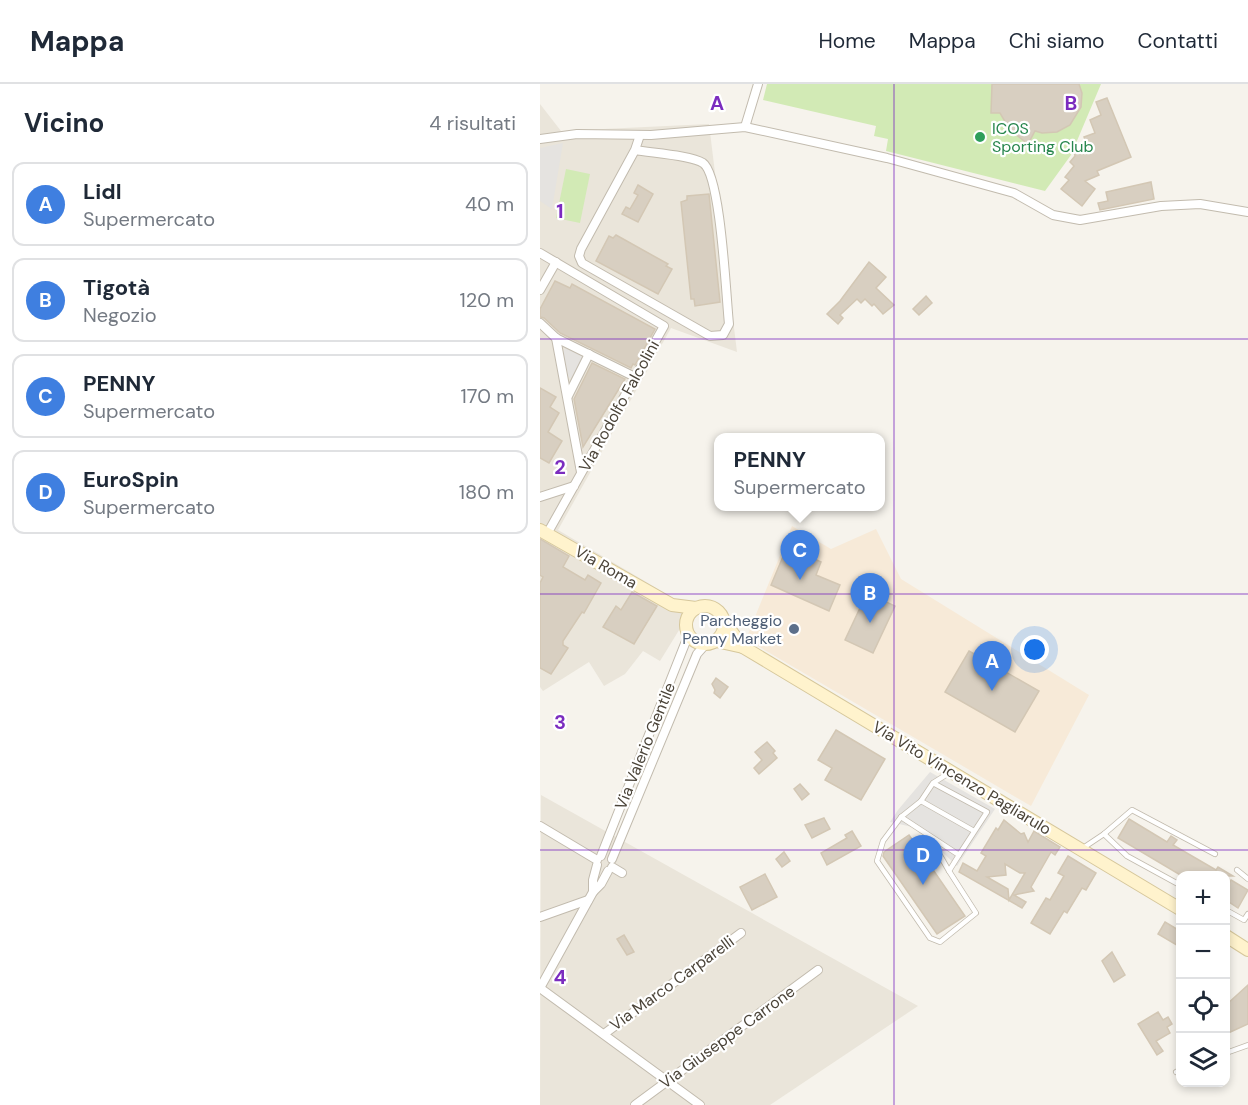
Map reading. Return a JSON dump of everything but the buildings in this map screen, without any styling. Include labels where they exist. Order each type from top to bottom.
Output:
[{"type":"street","points":[[745,127],[758,84]]},
{"type":"street","points":[[540,139],[577,134],[640,135],[745,127],[887,158],[1014,194],[1053,215],[1080,220],[1161,206],[1200,204],[1248,212]]},
{"type":"street","points":[[635,150],[693,159],[703,163],[710,170],[716,194],[729,324],[723,335],[710,336],[582,262],[579,256],[580,249],[635,150],[640,135]]},
{"type":"street","points":[[540,253],[556,262],[540,290]]},
{"type":"street","name":"Via Rodolfo Falcolini","points":[[543,532],[574,486],[664,326],[556,262]]},
{"type":"street","points":[[540,323],[556,338],[635,377]]},
{"type":"street","points":[[556,338],[581,472]]},
{"type":"street","points":[[567,396],[589,354]]},
{"type":"street","name":"Via Rodolfo Falcolini","points":[[540,497],[574,486]]},
{"type":"street","name":"Via Roma","points":[[543,532],[672,605],[696,608]]},
{"type":"street","name":"Via Roma","points":[[672,605],[685,623]]},
{"type":"street","points":[[710,606],[720,613],[724,622],[723,631],[710,643],[692,641],[688,636],[685,623],[687,616],[696,608],[710,606]]},
{"type":"street","name":"Via Vito Vincenzo Pagliarulo","points":[[724,622],[743,647],[1176,907]]},
{"type":"street","name":"Via Valerio Gentile","points":[[591,896],[598,860],[688,636]]},
{"type":"street","name":"Via Vito Vincenzo Pagliarulo","points":[[710,643],[743,647]]},
{"type":"street","name":"Via Valerio Gentile","points":[[540,988],[591,896],[602,884],[611,866],[697,654],[710,643]]},
{"type":"street","points":[[540,826],[598,860],[600,870],[611,866]]},
{"type":"street","points":[[598,860],[606,855],[611,866],[622,873]]},
{"type":"street","points":[[540,916],[591,896]]},
{"type":"street","name":"Via Marco Carparelli","points":[[603,1034],[741,933]]},
{"type":"street","points":[[1230,939],[1248,950]]},
{"type":"street","name":"Via Giuseppe Carrone","points":[[635,1105],[818,970]]},
{"type":"street","points":[[540,988],[700,1105]]},
{"type":"lane","points":[[929,835],[976,913],[940,942],[930,938],[877,861],[883,841],[902,818],[921,801],[933,783],[951,772]]},
{"type":"lane","points":[[933,783],[987,812]]},
{"type":"lane","points":[[921,801],[974,831]]},
{"type":"lane","points":[[949,871],[987,812],[993,810],[999,801]]},
{"type":"lane","points":[[1081,849],[1104,834],[1132,810],[1215,854]]},
{"type":"lane","points":[[902,818],[959,855]]},
{"type":"lane","points":[[1104,834],[1127,856],[1176,883]]},
{"type":"lane","points":[[1237,870],[1248,879]]},
{"type":"lane","points":[[1230,912],[1244,920],[1248,914]]},
{"type":"lane","points":[[1230,1051],[1248,1044]]},
{"type":"shaded area","points":[[540,104],[561,131],[709,124],[737,352],[671,328],[558,530],[692,609],[660,661],[643,651],[625,674],[604,686],[589,662],[543,691],[540,687]]},
{"type":"shaded area","points":[[563,143],[552,209],[540,201],[540,148]]},
{"type":"shaded area","points":[[566,348],[583,357],[572,378],[566,377],[561,353]]},
{"type":"shaded area","points":[[792,526],[831,549],[876,529],[901,579],[1089,695],[1031,806],[746,639]]},
{"type":"shaded area","points":[[930,772],[995,809],[957,866],[917,828],[890,822]]},
{"type":"shaded area","points":[[541,795],[918,1006],[770,1105],[540,1105]]},
{"type":"green space","name":"ICOS Sporting Club","points":[[767,84],[1101,84],[1071,155],[1045,191],[886,151],[888,139],[874,136],[876,126],[763,100]]},
{"type":"green space","points":[[566,169],[590,174],[580,223],[556,218]]},
{"type":"place","name":"ICOS Sporting Club","points":[[980,137]]},
{"type":"place","name":"PENNY","points":[[800,580]]},
{"type":"place","name":"Tigotà","points":[[870,623]]},
{"type":"place","name":"Parcheggio Penny Market","points":[[794,629]]},
{"type":"place","name":"Lidl","points":[[992,691]]},
{"type":"place","name":"EuroSpin","points":[[923,885]]}]
